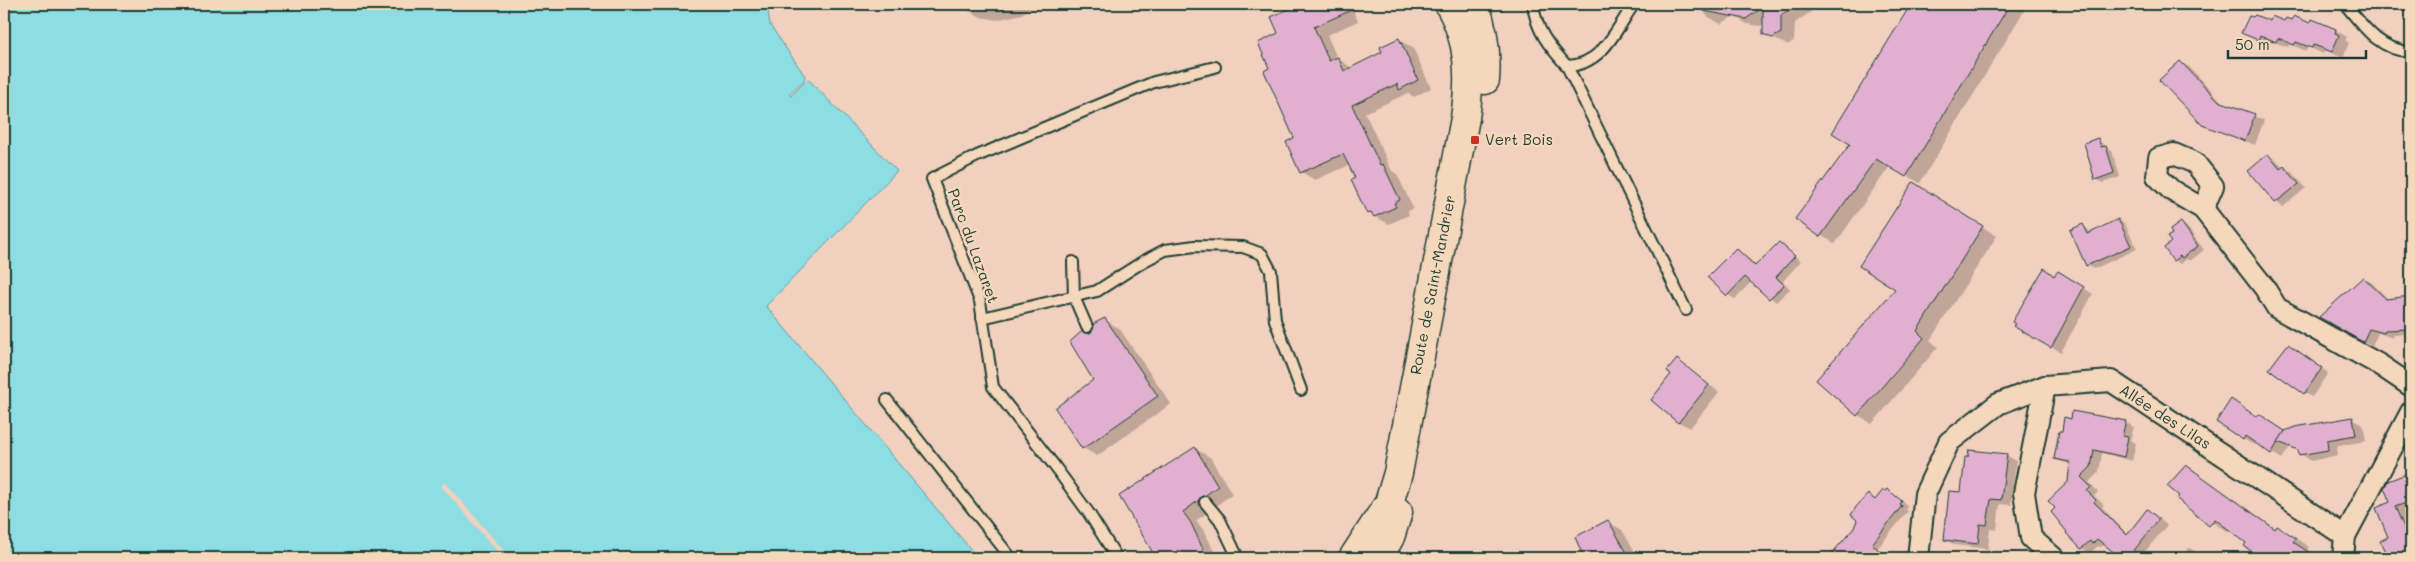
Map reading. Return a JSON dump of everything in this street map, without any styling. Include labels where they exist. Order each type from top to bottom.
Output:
[{"type":"main road","name":"Route de Saint-Mandrier","points":[[1353,558],[1389,503],[1398,472],[1465,118],[1470,86],[1468,58],[1463,33],[1449,4]]},
{"type":"main road","name":"Route de Saint-Mandrier","points":[[1378,558],[1390,537],[1408,473],[1457,219],[1483,103],[1486,54],[1483,28],[1474,4]]},
{"type":"street","points":[[2203,209],[2264,287],[2277,308],[2380,365],[2411,386]]},
{"type":"street","name":"Allée des Lilas","points":[[1918,558],[1924,494],[1949,442],[1998,404],[2045,386],[2111,381],[2345,536]]},
{"type":"street","points":[[2045,386],[2024,493],[2031,538],[2054,558]]},
{"type":"street","points":[[2343,558],[2345,536],[2411,412]]},
{"type":"lane","points":[[1533,4],[1535,21],[1539,32],[1567,66],[1686,310]]},
{"type":"lane","points":[[1567,66],[1578,66],[1593,58],[1607,47],[1634,4]]},
{"type":"lane","points":[[2345,4],[2371,36],[2399,51],[2411,52]]},
{"type":"lane","name":"Parc du Lazaret","points":[[1116,558],[1088,512],[1054,464],[993,387],[980,301],[932,178],[977,156],[1154,82],[1215,67]]},
{"type":"lane","points":[[982,318],[1097,291],[1144,260],[1165,250],[1195,246],[1243,247],[1262,254],[1271,271],[1275,320],[1300,390]]},
{"type":"lane","points":[[1073,262],[1074,297],[1087,326]]},
{"type":"lane","points":[[887,400],[1012,558]]},
{"type":"lane","points":[[1205,502],[1220,520],[1238,558]]},
{"type":"water","points":[[4,4],[767,4],[770,25],[805,76],[804,80],[789,94],[791,96],[808,79],[897,171],[766,306],[978,558],[4,558]]},
{"type":"pier","points":[[445,482],[510,558],[503,558],[441,486]]},
{"type":"building","points":[[1300,4],[1365,4],[1314,27],[1329,61],[1338,57],[1344,71],[1382,52],[1380,47],[1399,38],[1418,80],[1399,90],[1397,84],[1352,105],[1380,165],[1383,164],[1400,200],[1394,203],[1396,207],[1374,217],[1371,213],[1367,214],[1351,180],[1355,178],[1343,154],[1300,173],[1286,142],[1294,138],[1264,71],[1269,68],[1258,43],[1278,33],[1271,17]]},
{"type":"building","points":[[1705,4],[1799,4],[1781,15],[1781,33],[1772,38],[1763,34],[1763,7],[1746,19],[1704,11]]},
{"type":"building","points":[[1911,4],[2010,4],[1906,177],[1876,159],[1820,237],[1795,219],[1850,144],[1832,133]]},
{"type":"building","points":[[2255,15],[2270,21],[2272,16],[2284,21],[2286,18],[2291,20],[2294,16],[2310,23],[2312,19],[2336,29],[2335,33],[2339,35],[2332,52],[2314,45],[2312,48],[2296,42],[2294,45],[2278,38],[2276,42],[2260,35],[2258,40],[2241,33],[2249,16],[2253,17]]},
{"type":"building","points":[[2180,61],[2219,101],[2255,114],[2245,141],[2202,125],[2159,80]]},
{"type":"building","points":[[2098,138],[2101,147],[2106,146],[2114,173],[2095,180],[2084,143]]},
{"type":"building","points":[[2268,154],[2280,169],[2284,166],[2299,184],[2275,203],[2248,171]]},
{"type":"building","points":[[1913,182],[1983,226],[1917,331],[1924,338],[1857,416],[1816,380],[1895,289],[1859,266]]},
{"type":"building","points":[[2118,219],[2131,246],[2086,266],[2070,230],[2083,224],[2088,234]]},
{"type":"building","points":[[2181,222],[2198,246],[2182,258],[2180,256],[2173,261],[2164,248],[2171,242],[2167,237],[2172,234],[2170,230]]},
{"type":"building","points":[[1779,242],[1795,256],[1776,277],[1784,285],[1769,299],[1745,277],[1727,296],[1707,277],[1736,248],[1755,266]]},
{"type":"building","points":[[2044,268],[2054,276],[2058,271],[2084,287],[2051,348],[2013,326],[2015,324],[2012,322]]},
{"type":"building","points":[[2363,277],[2386,299],[2411,296],[2411,329],[2385,330],[2384,333],[2369,329],[2363,342],[2319,317]]},
{"type":"building","points":[[1105,318],[1158,396],[1082,449],[1055,408],[1093,380],[1070,342],[1082,331],[1090,333],[1094,328],[1093,324]]},
{"type":"building","points":[[2288,344],[2322,368],[2304,394],[2269,369]]},
{"type":"building","points":[[1677,359],[1709,385],[1678,423],[1651,400],[1671,374],[1667,371]]},
{"type":"building","points":[[2231,399],[2257,417],[2259,414],[2285,431],[2271,454],[2245,436],[2243,440],[2216,422]]},
{"type":"building","points":[[2072,411],[2126,421],[2122,436],[2128,437],[2124,457],[2094,450],[2091,467],[2081,477],[2091,487],[2087,491],[2096,500],[2094,502],[2127,535],[2147,509],[2159,519],[2128,558],[2121,558],[2097,539],[2092,544],[2090,541],[2081,549],[2066,533],[2051,512],[2055,508],[2048,501],[2068,482],[2070,462],[2054,459],[2059,431],[2062,431],[2064,417],[2071,419]]},
{"type":"building","points":[[2353,417],[2356,435],[2327,440],[2328,450],[2299,455],[2298,450],[2278,442],[2285,431],[2295,427]]},
{"type":"building","points":[[1195,447],[1218,486],[1183,512],[1191,523],[1207,558],[1156,558],[1119,496]]},
{"type":"building","points":[[1969,450],[2007,454],[2001,500],[1991,499],[1987,525],[1980,524],[1978,544],[1944,540],[1949,491],[1961,492],[1965,457],[1968,457]]},
{"type":"building","points":[[2186,465],[2275,529],[2277,526],[2296,538],[2293,542],[2318,558],[2261,558],[2244,546],[2246,543],[2215,519],[2209,526],[2177,499],[2179,496],[2167,486]]},
{"type":"building","points":[[2411,472],[2411,501],[2395,507],[2411,543],[2411,558],[2388,558],[2380,541],[2388,537],[2376,508],[2390,502],[2384,488],[2388,481]]},
{"type":"building","points":[[1887,489],[1902,501],[1900,504],[1902,506],[1872,544],[1888,558],[1828,558],[1854,528],[1857,520],[1851,515],[1856,507],[1868,494],[1875,500],[1883,490]]},
{"type":"building","points":[[1608,520],[1630,558],[1584,558],[1575,537]]},
{"type":"place","name":"Vert Bois","points":[[1475,140]]}]
